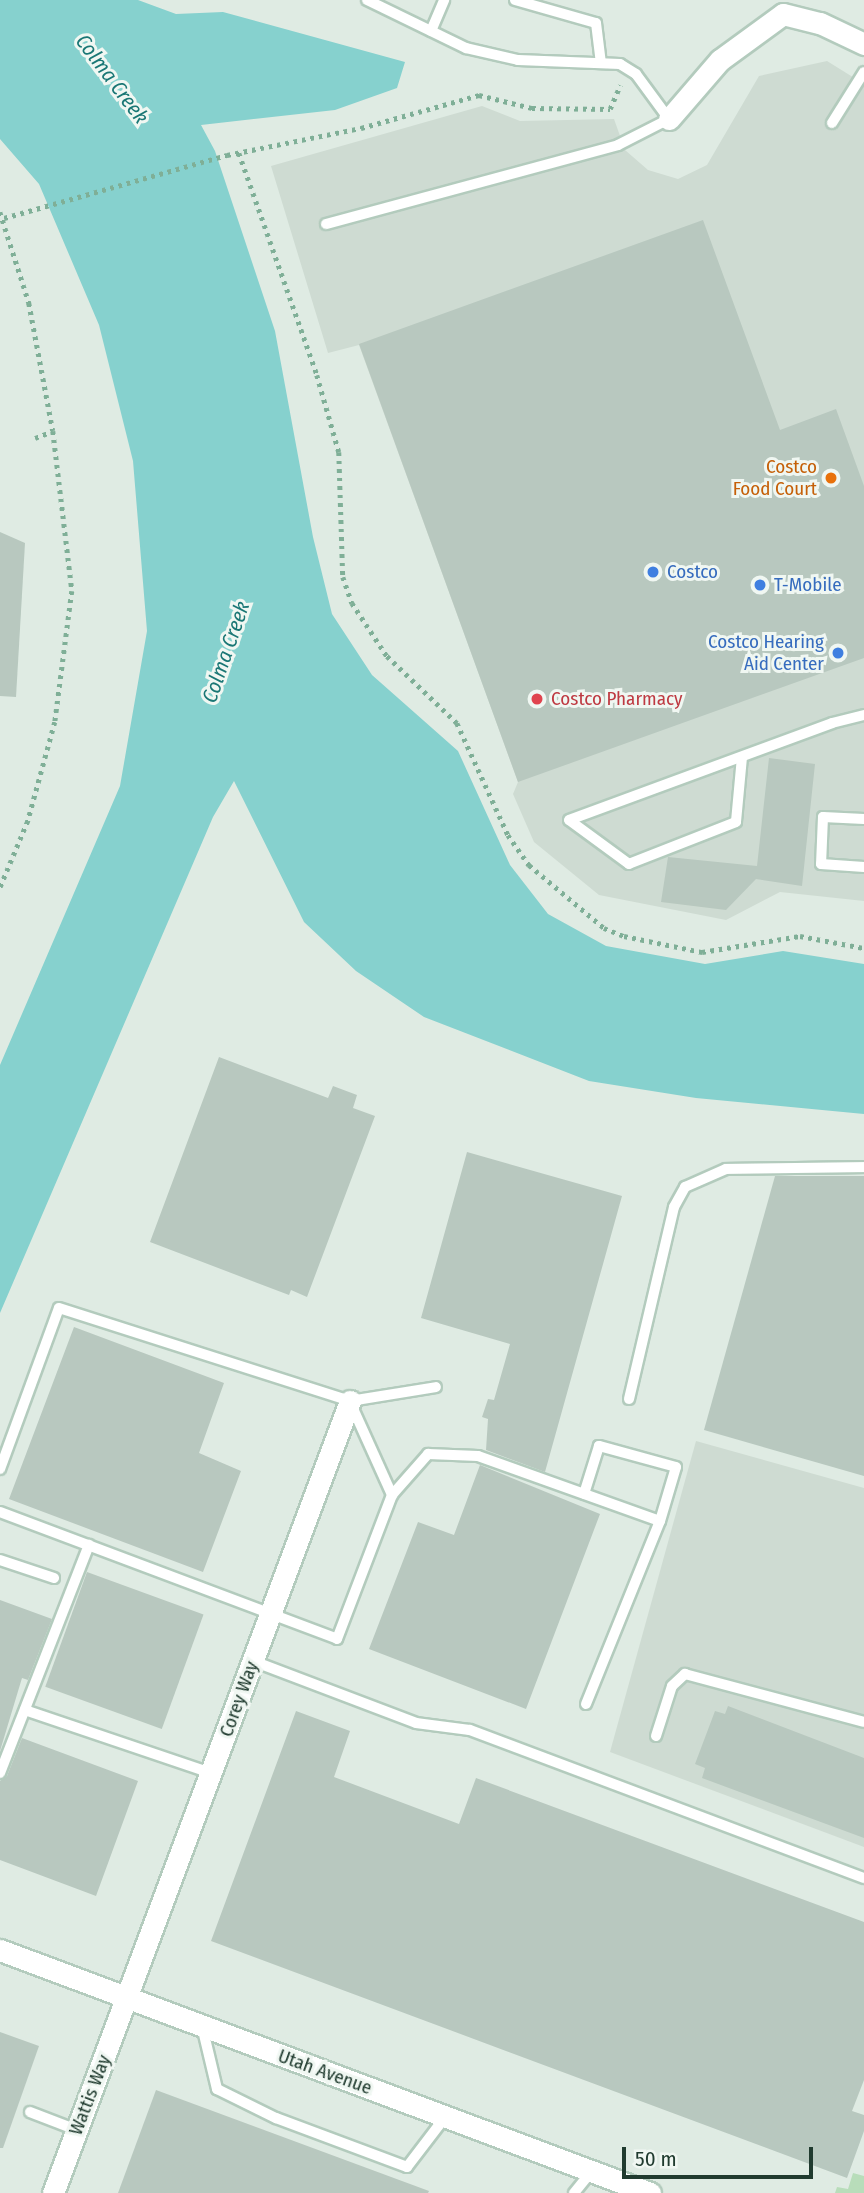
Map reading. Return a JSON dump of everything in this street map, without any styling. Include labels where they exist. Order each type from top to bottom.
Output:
[{"type":"street","points":[[669,119],[720,60],[789,7],[864,44]]},
{"type":"street","name":"Corey Way","points":[[127,1998],[350,1401]]},
{"type":"street","name":"Utah Avenue","points":[[0,1950],[650,2193]]},
{"type":"street","name":"Wattis Way","points":[[53,2193],[127,1998]]},
{"type":"lane","points":[[326,224],[618,145],[669,119],[636,74],[620,64],[518,60],[466,48],[368,0]]},
{"type":"lane","points":[[431,31],[444,0]]},
{"type":"lane","points":[[515,0],[596,23],[601,62]]},
{"type":"lane","points":[[832,123],[864,72]]},
{"type":"lane","points":[[741,757],[736,822],[629,864],[569,820],[741,757],[864,715]]},
{"type":"lane","points":[[864,819],[823,817],[821,864],[864,867]]},
{"type":"lane","points":[[629,1399],[674,1207],[685,1187],[726,1169],[864,1167]]},
{"type":"lane","points":[[0,1469],[59,1308],[350,1401],[436,1387]]},
{"type":"lane","points":[[350,1401],[392,1495]]},
{"type":"lane","points":[[584,1494],[599,1446],[676,1467],[660,1521],[586,1704]]},
{"type":"lane","points":[[0,1512],[337,1639],[392,1495],[428,1454],[478,1457],[660,1521]]},
{"type":"lane","points":[[0,1773],[89,1545]]},
{"type":"lane","points":[[0,1560],[54,1578]]},
{"type":"lane","points":[[253,1661],[416,1723],[470,1730],[864,1878]]},
{"type":"lane","points":[[656,1736],[672,1686],[685,1674],[864,1722]]},
{"type":"lane","points":[[25,1710],[211,1773]]},
{"type":"lane","points":[[202,2026],[218,2089],[276,2118],[407,2167],[446,2116]]},
{"type":"lane","points":[[30,2112],[77,2130]]},
{"type":"lane","points":[[574,2193],[592,2171]]},
{"type":"path","points":[[4,218],[227,155],[361,128],[479,94],[531,108],[610,109],[621,82]]},
{"type":"path","points":[[239,153],[317,375],[339,452],[343,577],[352,603],[387,656],[457,723],[508,835],[528,865],[604,928],[624,936],[702,952],[800,936],[864,948]]},
{"type":"path","points":[[0,212],[29,303],[53,431],[72,591],[55,722],[29,821],[0,888]]},
{"type":"path","points":[[35,438],[53,431]]},
{"type":"shaded area","points":[[827,61],[864,84],[864,901],[780,892],[726,920],[599,895],[534,842],[513,794],[518,782],[359,345],[328,353],[271,166],[482,106],[520,121],[614,119],[625,150],[648,170],[678,179],[707,165],[759,76]]},
{"type":"shaded area","points":[[696,1441],[864,1488],[864,1847],[610,1752]]},
{"type":"green space","points":[[853,2173],[864,2176],[864,2193],[835,2193],[837,2187],[848,2189]]},
{"type":"water","name":"Colma Creek","points":[[0,0],[138,0],[176,14],[223,12],[405,62],[397,88],[335,110],[201,125],[215,151],[275,331],[313,537],[332,614],[372,675],[458,751],[510,865],[548,914],[606,946],[705,964],[783,951],[864,964],[864,1114],[696,1098],[589,1081],[424,1017],[356,971],[304,922],[234,781],[213,817],[0,1313],[0,1065],[120,786],[147,631],[133,461],[99,325],[39,184],[0,139]]},
{"type":"building","name":"Costco","points":[[703,220],[780,430],[836,409],[864,486],[864,658],[518,782],[359,344]]},
{"type":"building","points":[[0,532],[25,543],[16,697],[0,696]]},
{"type":"building","points":[[769,758],[815,764],[802,886],[756,879],[726,910],[661,902],[668,857],[757,866]]},
{"type":"building","points":[[219,1057],[328,1098],[333,1086],[357,1095],[353,1108],[375,1116],[307,1297],[291,1290],[289,1295],[150,1242]]},
{"type":"building","points":[[467,1152],[622,1196],[545,1472],[486,1450],[488,1419],[482,1417],[488,1399],[494,1400],[510,1344],[421,1318]]},
{"type":"building","points":[[775,1176],[864,1176],[864,1476],[704,1430]]},
{"type":"building","points":[[74,1327],[224,1383],[199,1453],[241,1471],[203,1572],[9,1499]]},
{"type":"building","points":[[480,1465],[600,1514],[526,1709],[369,1649],[418,1522],[454,1535]]},
{"type":"building","points":[[87,1572],[204,1614],[162,1729],[45,1687]]},
{"type":"building","points":[[0,1600],[52,1619],[28,1680],[22,1678],[0,1751]]},
{"type":"building","points":[[728,1706],[864,1758],[864,1838],[702,1778],[705,1768],[695,1764],[715,1711],[725,1714]]},
{"type":"building","points":[[296,1711],[350,1731],[334,1777],[459,1824],[476,1778],[864,1922],[864,2080],[852,2111],[864,2115],[864,2131],[847,2178],[211,1941]]},
{"type":"building","points":[[22,1738],[138,1781],[96,1896],[0,1860],[0,1781],[7,1776]]},
{"type":"building","points":[[0,2032],[39,2046],[3,2148],[0,2148]]},
{"type":"building","points":[[156,2090],[429,2191],[118,2193]]},
{"type":"place","name":"Costco Food Court","points":[[831,478]]},
{"type":"place","name":"Costco","points":[[653,572]]},
{"type":"place","name":"T-Mobile","points":[[760,585]]},
{"type":"place","name":"Costco Hearing Aid Center","points":[[838,653]]},
{"type":"place","name":"Costco Pharmacy","points":[[537,699]]}]
